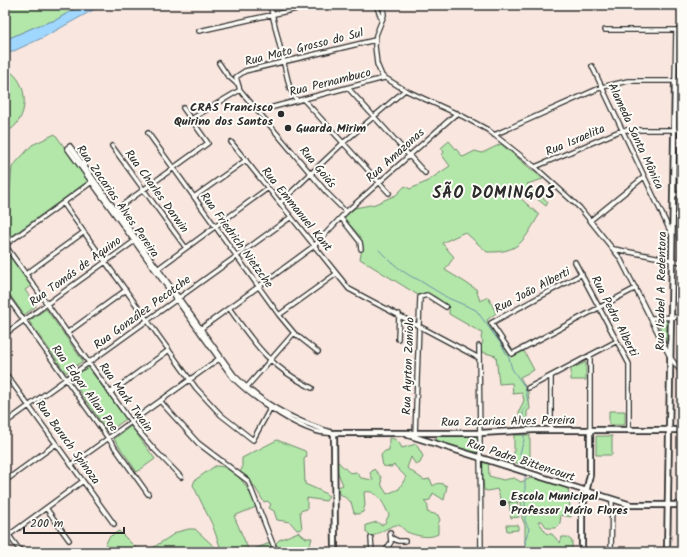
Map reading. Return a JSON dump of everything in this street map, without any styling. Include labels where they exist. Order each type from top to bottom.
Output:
[{"type":"main road","points":[[675,81],[682,80]]},
{"type":"main road","name":"Rua Izabel A Redentora","points":[[668,552],[675,81]]},
{"type":"main road","name":"Rua Zacarias Alves Pereira","points":[[415,435],[431,433],[480,433],[551,430],[682,430]]},
{"type":"main road","points":[[582,552],[582,517],[590,475],[590,430]]},
{"type":"main road","points":[[334,433],[335,552]]},
{"type":"main road","name":"Rua Zacarias Alves Pereira","points":[[334,433],[403,433]]},
{"type":"main road","name":"Rua Padre Bittencourt","points":[[403,433],[415,435],[430,442],[612,500],[636,506],[682,506]]},
{"type":"main road","points":[[430,442],[433,438],[431,433]]},
{"type":"main road","points":[[438,444],[435,438],[441,433]]},
{"type":"street","points":[[270,5],[292,92],[297,101]]},
{"type":"street","points":[[199,31],[315,5]]},
{"type":"street","points":[[376,5],[382,21]]},
{"type":"street","points":[[383,5],[384,11],[382,21],[375,40],[377,64],[384,78],[405,90],[457,113],[494,135],[535,167],[591,220],[614,249],[652,318],[670,357],[682,373]]},
{"type":"street","points":[[605,30],[682,30]]},
{"type":"street","name":"Rua Izabel A Redentora","points":[[675,81],[676,30]]},
{"type":"street","name":"Rua Mato Grosso do Sul","points":[[237,84],[238,75],[245,71],[375,40]]},
{"type":"street","name":"Rua Goiás","points":[[219,63],[227,75],[237,84],[240,90],[310,174],[346,212]]},
{"type":"street","name":"Alameda Santa Mônica","points":[[592,66],[672,236]]},
{"type":"street","name":"Rua Pernambuco","points":[[258,111],[384,78]]},
{"type":"street","points":[[494,135],[602,87],[628,82],[675,81]]},
{"type":"street","points":[[348,88],[426,173]]},
{"type":"street","points":[[191,119],[240,90]]},
{"type":"street","points":[[280,203],[343,143],[405,90]]},
{"type":"street","points":[[303,99],[389,193]]},
{"type":"street","points":[[114,211],[208,143],[183,108]]},
{"type":"street","name":"Rua Amazonas","points":[[199,329],[314,246],[346,212],[457,113]]},
{"type":"street","points":[[622,130],[682,130]]},
{"type":"street","name":"Rua Israelita","points":[[535,167],[622,130]]},
{"type":"street","name":"Rua Friedrich Nietzche","points":[[148,132],[279,315],[294,333],[318,352]]},
{"type":"street","name":"Rua Emmanuel Kant","points":[[231,142],[347,288],[399,314]]},
{"type":"street","name":"Rua Zacarias Alves Pereira","points":[[93,181],[68,148],[70,146],[93,181],[177,299],[220,358],[246,389],[270,407],[310,425],[334,433]]},
{"type":"street","name":"Rua Charles Darwin","points":[[112,146],[186,248]]},
{"type":"street","points":[[194,197],[246,160]]},
{"type":"street","points":[[591,220],[644,176]]},
{"type":"street","points":[[5,245],[93,181]]},
{"type":"street","points":[[156,270],[268,188]]},
{"type":"street","points":[[673,195],[682,194]]},
{"type":"street","points":[[63,203],[190,380],[221,415],[253,440],[270,407]]},
{"type":"street","name":"Rua González Pecotche","points":[[5,423],[291,217]]},
{"type":"street","points":[[341,218],[360,242],[361,249]]},
{"type":"street","points":[[26,274],[84,232]]},
{"type":"street","name":"Rua Tomás de Aquino","points":[[5,334],[135,240]]},
{"type":"street","name":"Rua Mark Twain","points":[[5,245],[131,422],[181,477]]},
{"type":"street","points":[[614,249],[682,262]]},
{"type":"street","name":"Rua Pedro Alberti","points":[[575,262],[629,364],[629,430]]},
{"type":"street","points":[[279,315],[336,274]]},
{"type":"street","name":"Rua João Alberti","points":[[582,274],[491,323],[512,354],[599,308]]},
{"type":"street","points":[[599,308],[636,288]]},
{"type":"street","points":[[68,333],[126,290]]},
{"type":"street","name":"Rua Edgar Allan Poe","points":[[5,294],[148,494]]},
{"type":"street","name":"Rua Ayrton Zaniolo","points":[[415,435],[420,297],[427,295],[446,307]]},
{"type":"street","points":[[229,308],[256,346],[270,361],[287,374],[312,388]]},
{"type":"street","points":[[398,339],[399,314],[479,358]]},
{"type":"street","points":[[652,318],[682,317]]},
{"type":"street","points":[[246,389],[294,333]]},
{"type":"street","points":[[528,388],[617,341]]},
{"type":"street","points":[[479,346],[481,552]]},
{"type":"street","points":[[110,393],[169,350]]},
{"type":"street","points":[[590,356],[590,430]]},
{"type":"street","points":[[71,465],[220,358]]},
{"type":"street","name":"Rua Baruch Spinoza","points":[[5,372],[114,524]]},
{"type":"street","points":[[551,376],[551,430]]},
{"type":"street","points":[[160,401],[198,443],[248,481],[276,552]]},
{"type":"street","points":[[5,481],[56,444]]},
{"type":"street","points":[[9,535],[83,481]]},
{"type":"street","points":[[611,552],[612,500]]},
{"type":"street","points":[[46,508],[69,540]]},
{"type":"street","points":[[5,530],[21,552]]},
{"type":"street","points":[[385,552],[390,546],[392,538],[390,532]]},
{"type":"street","points":[[371,538],[372,552]]},
{"type":"street","points":[[392,538],[398,541],[405,541]]},
{"type":"green space","points":[[5,5],[81,5],[56,20],[37,26],[5,40]]},
{"type":"green space","points":[[6,69],[14,75],[20,83],[24,101],[23,111],[19,120],[13,128],[5,133]]},
{"type":"green space","points":[[55,134],[88,181],[5,241],[5,200],[9,197],[12,167],[32,145]]},
{"type":"green space","points":[[449,141],[463,157],[475,151],[482,153],[501,144],[543,179],[527,184],[548,202],[546,206],[526,190],[522,190],[517,195],[539,215],[525,238],[514,247],[498,252],[487,252],[465,232],[442,243],[454,257],[445,270],[476,289],[480,301],[488,297],[496,313],[487,320],[488,324],[511,357],[524,351],[534,370],[520,377],[528,392],[530,409],[527,411],[527,425],[520,425],[519,412],[524,400],[522,393],[513,394],[512,383],[499,384],[496,356],[482,352],[480,348],[483,342],[481,338],[482,333],[449,314],[449,307],[435,296],[427,294],[418,295],[360,259],[362,245],[361,240],[357,232],[344,218],[355,208],[375,204],[396,195],[405,186],[410,189],[426,182],[450,166],[442,155],[444,152],[441,148]]},
{"type":"green space","points":[[5,250],[31,286],[25,290],[36,306],[24,315],[5,288]]},
{"type":"green space","points":[[46,309],[83,361],[66,373],[29,321]]},
{"type":"green space","points":[[667,320],[667,343],[657,321]]},
{"type":"green space","points":[[586,362],[586,380],[571,380],[571,369]]},
{"type":"green space","points":[[88,367],[126,419],[108,432],[71,379]]},
{"type":"green space","points":[[609,411],[625,411],[625,425],[609,425]]},
{"type":"green space","points":[[131,426],[155,459],[137,472],[114,439]]},
{"type":"green space","points":[[438,435],[477,435],[478,453],[437,441],[436,438]]},
{"type":"green space","points":[[514,435],[530,435],[530,467],[514,462]]},
{"type":"green space","points":[[596,436],[612,436],[612,455],[596,455]]},
{"type":"green space","points":[[389,438],[397,441],[402,448],[416,444],[423,456],[420,463],[416,465],[411,457],[407,468],[424,480],[430,479],[433,486],[440,483],[447,486],[444,500],[433,493],[430,500],[424,501],[428,506],[427,512],[438,515],[440,520],[438,524],[438,534],[434,536],[419,536],[407,532],[400,526],[394,525],[371,537],[366,532],[366,525],[377,522],[381,525],[385,523],[389,515],[380,499],[373,493],[364,492],[365,505],[363,512],[358,514],[354,513],[351,502],[339,493],[338,487],[343,485],[336,468],[338,462],[350,473],[356,472],[361,478],[373,480],[370,473],[374,469],[381,477],[382,486],[387,494],[399,489],[406,477],[394,465],[391,467],[383,466],[381,455],[385,451],[389,450]]},
{"type":"green space","points":[[277,440],[305,451],[307,456],[304,459],[305,484],[329,496],[326,501],[307,498],[307,509],[300,511],[302,529],[297,530],[290,522],[277,520],[274,511],[269,508],[271,504],[267,501],[264,502],[249,478],[240,472],[242,469],[242,458]]},
{"type":"green space","points":[[481,460],[488,460],[489,476],[503,480],[514,478],[521,482],[531,478],[568,487],[571,517],[561,515],[560,523],[555,528],[547,528],[542,521],[538,521],[547,534],[552,534],[560,543],[562,537],[567,537],[572,541],[572,552],[525,552],[525,525],[522,518],[521,501],[504,503],[501,501],[497,489],[488,491],[484,490]]},
{"type":"green space","points":[[215,466],[223,467],[236,474],[246,486],[256,507],[234,516],[249,551],[270,543],[273,552],[222,552],[212,524],[193,485],[195,480]]},
{"type":"green space","points":[[517,501],[519,517],[511,518],[509,502]]},
{"type":"green space","points":[[506,525],[518,525],[518,530],[507,531]]},
{"type":"green space","points":[[195,529],[220,552],[105,552],[104,548],[109,537],[119,531],[136,548],[148,551],[177,532]]},
{"type":"green space","points":[[298,532],[306,538],[312,538],[308,552],[279,552],[276,543],[279,540]]},
{"type":"water","points":[[81,5],[102,5],[44,37],[5,55],[5,40],[37,26],[56,20]]},
{"type":"waterway","points":[[379,250],[408,275],[448,298],[476,310],[501,344],[509,358],[512,369],[525,387],[528,402],[526,408],[523,410],[523,427]]},
{"type":"waterway","points":[[524,433],[524,440],[520,453],[525,470]]},
{"type":"waterway","points":[[525,475],[525,521],[529,529],[525,541],[526,552]]},
{"type":"place","name":"CRAS Francisco Quirino dos Santos","points":[[281,114]]},
{"type":"place","name":"Guarda Mirim","points":[[288,128]]},
{"type":"place","name":"Escola Municipal Professor Mário Flores","points":[[503,503]]},
{"type":"district","name":"SÃO DOMINGOS","points":[[494,192]]}]
